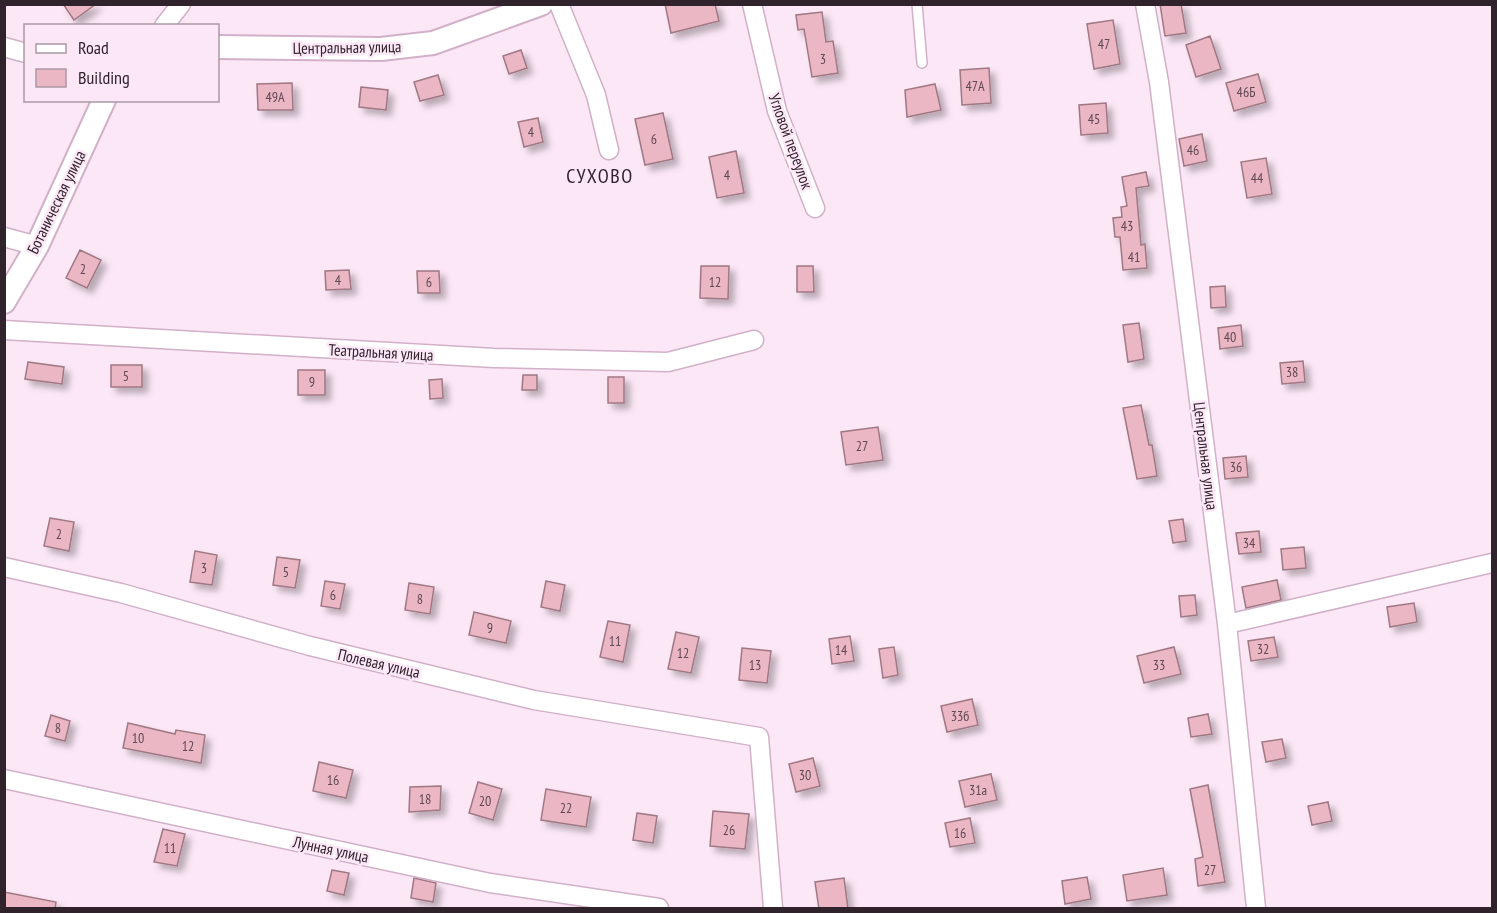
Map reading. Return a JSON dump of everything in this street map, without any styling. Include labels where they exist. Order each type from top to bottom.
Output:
[{"type":"street","points":[[166,24],[181,4]]},
{"type":"street","name":"Центральная улица","points":[[219,47],[381,49],[433,43],[541,4]]},
{"type":"street","points":[[559,4],[596,95],[609,150]]},
{"type":"street","name":"Угловой переулок","points":[[752,4],[777,111],[815,208]]},
{"type":"street","name":"Центральная улица","points":[[1146,4],[1160,82],[1227,624],[1256,909]]},
{"type":"street","points":[[4,47],[24,52]]},
{"type":"street","name":"Ботаническая улица","points":[[4,302],[37,246],[103,102]]},
{"type":"street","points":[[4,237],[37,246]]},
{"type":"street","name":"Театральная улица","points":[[4,330],[494,358],[657,362],[668,362],[754,340]]},
{"type":"street","points":[[1227,624],[1492,563]]},
{"type":"street","name":"Полевая улица","points":[[4,567],[121,593],[310,646],[534,700],[759,737],[773,909]]},
{"type":"street","name":"Лунная улица","points":[[4,779],[490,883],[658,909]]},
{"type":"lane","points":[[917,4],[922,63]]},
{"type":"building","points":[[63,4],[96,4],[74,20]]},
{"type":"building","points":[[665,4],[715,4],[719,21],[671,33]]},
{"type":"building","points":[[1160,4],[1181,4],[1186,33],[1165,36]]},
{"type":"building","points":[[822,12],[826,42],[833,41],[838,73],[812,77],[804,29],[798,30],[796,15]]},
{"type":"building","points":[[1113,20],[1120,64],[1094,69],[1087,24]]},
{"type":"building","points":[[1210,36],[1221,69],[1196,77],[1186,45]]},
{"type":"building","points":[[521,50],[527,68],[509,74],[503,56]]},
{"type":"building","points":[[989,68],[991,103],[962,105],[960,70]]},
{"type":"building","points":[[1258,74],[1266,102],[1234,111],[1226,83]]},
{"type":"building","points":[[438,75],[444,95],[420,101],[414,82]]},
{"type":"building","points":[[292,83],[293,110],[258,110],[257,84]]},
{"type":"building","points":[[935,84],[941,110],[907,117],[905,90]]},
{"type":"building","points":[[361,87],[388,90],[386,110],[359,107]]},
{"type":"building","points":[[1106,103],[1108,133],[1081,135],[1079,105]]},
{"type":"building","points":[[663,113],[673,159],[645,165],[635,119]]},
{"type":"building","points":[[538,118],[543,142],[524,147],[518,122]]},
{"type":"building","points":[[1202,134],[1207,161],[1184,166],[1179,139]]},
{"type":"building","points":[[736,151],[744,193],[717,198],[709,157]]},
{"type":"building","points":[[1266,158],[1272,194],[1247,198],[1241,162]]},
{"type":"building","points":[[1146,172],[1149,186],[1136,188],[1141,245],[1145,244],[1147,268],[1123,270],[1120,237],[1115,237],[1113,218],[1122,217],[1121,207],[1127,206],[1122,177]]},
{"type":"building","points":[[80,250],[101,260],[87,288],[66,278]]},
{"type":"building","points":[[701,266],[729,266],[728,299],[700,298]]},
{"type":"building","points":[[797,266],[813,266],[814,292],[797,292]]},
{"type":"building","points":[[349,270],[351,289],[326,290],[325,271]]},
{"type":"building","points":[[417,271],[439,271],[440,293],[418,293]]},
{"type":"building","points":[[1225,286],[1226,307],[1211,308],[1210,287]]},
{"type":"building","points":[[1139,323],[1144,359],[1128,362],[1123,325]]},
{"type":"building","points":[[1241,325],[1243,346],[1220,349],[1218,328]]},
{"type":"building","points":[[1303,361],[1305,382],[1282,384],[1280,363]]},
{"type":"building","points":[[28,362],[64,367],[62,384],[25,379]]},
{"type":"building","points":[[111,365],[142,365],[142,387],[111,387]]},
{"type":"building","points":[[298,370],[325,370],[325,395],[298,395]]},
{"type":"building","points":[[523,375],[537,375],[537,390],[522,390]]},
{"type":"building","points":[[608,377],[624,377],[624,403],[608,403]]},
{"type":"building","points":[[442,379],[443,398],[430,399],[429,380]]},
{"type":"building","points":[[1141,405],[1149,445],[1152,445],[1157,476],[1137,479],[1123,408]]},
{"type":"building","points":[[878,427],[883,460],[846,465],[841,432]]},
{"type":"building","points":[[1246,456],[1248,477],[1225,479],[1223,458]]},
{"type":"building","points":[[50,518],[74,522],[69,551],[44,546]]},
{"type":"building","points":[[1183,519],[1186,541],[1173,543],[1169,521]]},
{"type":"building","points":[[1259,531],[1261,552],[1239,554],[1236,533]]},
{"type":"building","points":[[1304,547],[1306,568],[1283,570],[1281,549]]},
{"type":"building","points":[[195,551],[217,555],[212,585],[190,582]]},
{"type":"building","points":[[277,557],[300,560],[295,588],[273,585]]},
{"type":"building","points":[[1277,580],[1281,600],[1246,608],[1242,587]]},
{"type":"building","points":[[325,581],[345,584],[340,609],[321,606]]},
{"type":"building","points":[[546,581],[565,585],[560,611],[541,607]]},
{"type":"building","points":[[409,583],[434,587],[430,614],[405,610]]},
{"type":"building","points":[[1195,595],[1197,615],[1181,617],[1179,596]]},
{"type":"building","points":[[1414,603],[1417,622],[1390,627],[1387,607]]},
{"type":"building","points":[[474,612],[511,621],[506,643],[469,635]]},
{"type":"building","points":[[608,621],[630,625],[623,662],[600,657]]},
{"type":"building","points":[[676,632],[699,637],[691,673],[668,669]]},
{"type":"building","points":[[850,636],[854,661],[832,664],[829,639]]},
{"type":"building","points":[[1274,637],[1278,657],[1251,661],[1248,641]]},
{"type":"building","points":[[894,647],[898,675],[883,678],[879,649]]},
{"type":"building","points":[[1174,647],[1181,674],[1144,683],[1137,656]]},
{"type":"building","points":[[742,648],[771,651],[767,683],[739,680]]},
{"type":"building","points":[[972,699],[978,725],[947,732],[941,706]]},
{"type":"building","points":[[1208,714],[1212,734],[1191,737],[1188,718]]},
{"type":"building","points":[[51,715],[70,721],[65,741],[45,736]]},
{"type":"building","points":[[128,723],[175,734],[176,730],[205,735],[201,763],[123,748]]},
{"type":"building","points":[[1282,739],[1286,758],[1266,762],[1262,742]]},
{"type":"building","points":[[813,758],[820,786],[796,792],[789,764]]},
{"type":"building","points":[[319,762],[353,770],[346,798],[313,791]]},
{"type":"building","points":[[991,774],[997,800],[965,807],[959,781]]},
{"type":"building","points":[[478,782],[502,789],[493,820],[469,813]]},
{"type":"building","points":[[1208,785],[1225,882],[1198,886],[1195,859],[1203,857],[1190,789]]},
{"type":"building","points":[[441,786],[440,810],[409,812],[410,787]]},
{"type":"building","points":[[546,789],[591,797],[586,827],[541,820]]},
{"type":"building","points":[[1328,802],[1332,821],[1312,825],[1308,806]]},
{"type":"building","points":[[713,811],[749,814],[745,849],[710,846]]},
{"type":"building","points":[[637,813],[657,816],[653,843],[633,840]]},
{"type":"building","points":[[970,818],[975,843],[950,847],[945,823]]},
{"type":"building","points":[[163,829],[185,834],[177,866],[154,862]]},
{"type":"building","points":[[1163,868],[1167,895],[1127,901],[1123,875]]},
{"type":"building","points":[[332,870],[349,873],[344,895],[327,891]]},
{"type":"building","points":[[1087,877],[1091,899],[1065,904],[1062,881]]},
{"type":"building","points":[[414,878],[436,883],[433,902],[411,898]]},
{"type":"building","points":[[844,878],[848,909],[819,909],[815,882]]},
{"type":"building","points":[[4,892],[56,902],[55,909],[4,909]]},
{"type":"district","name":"СУХОВО","points":[[600,176]]}]
